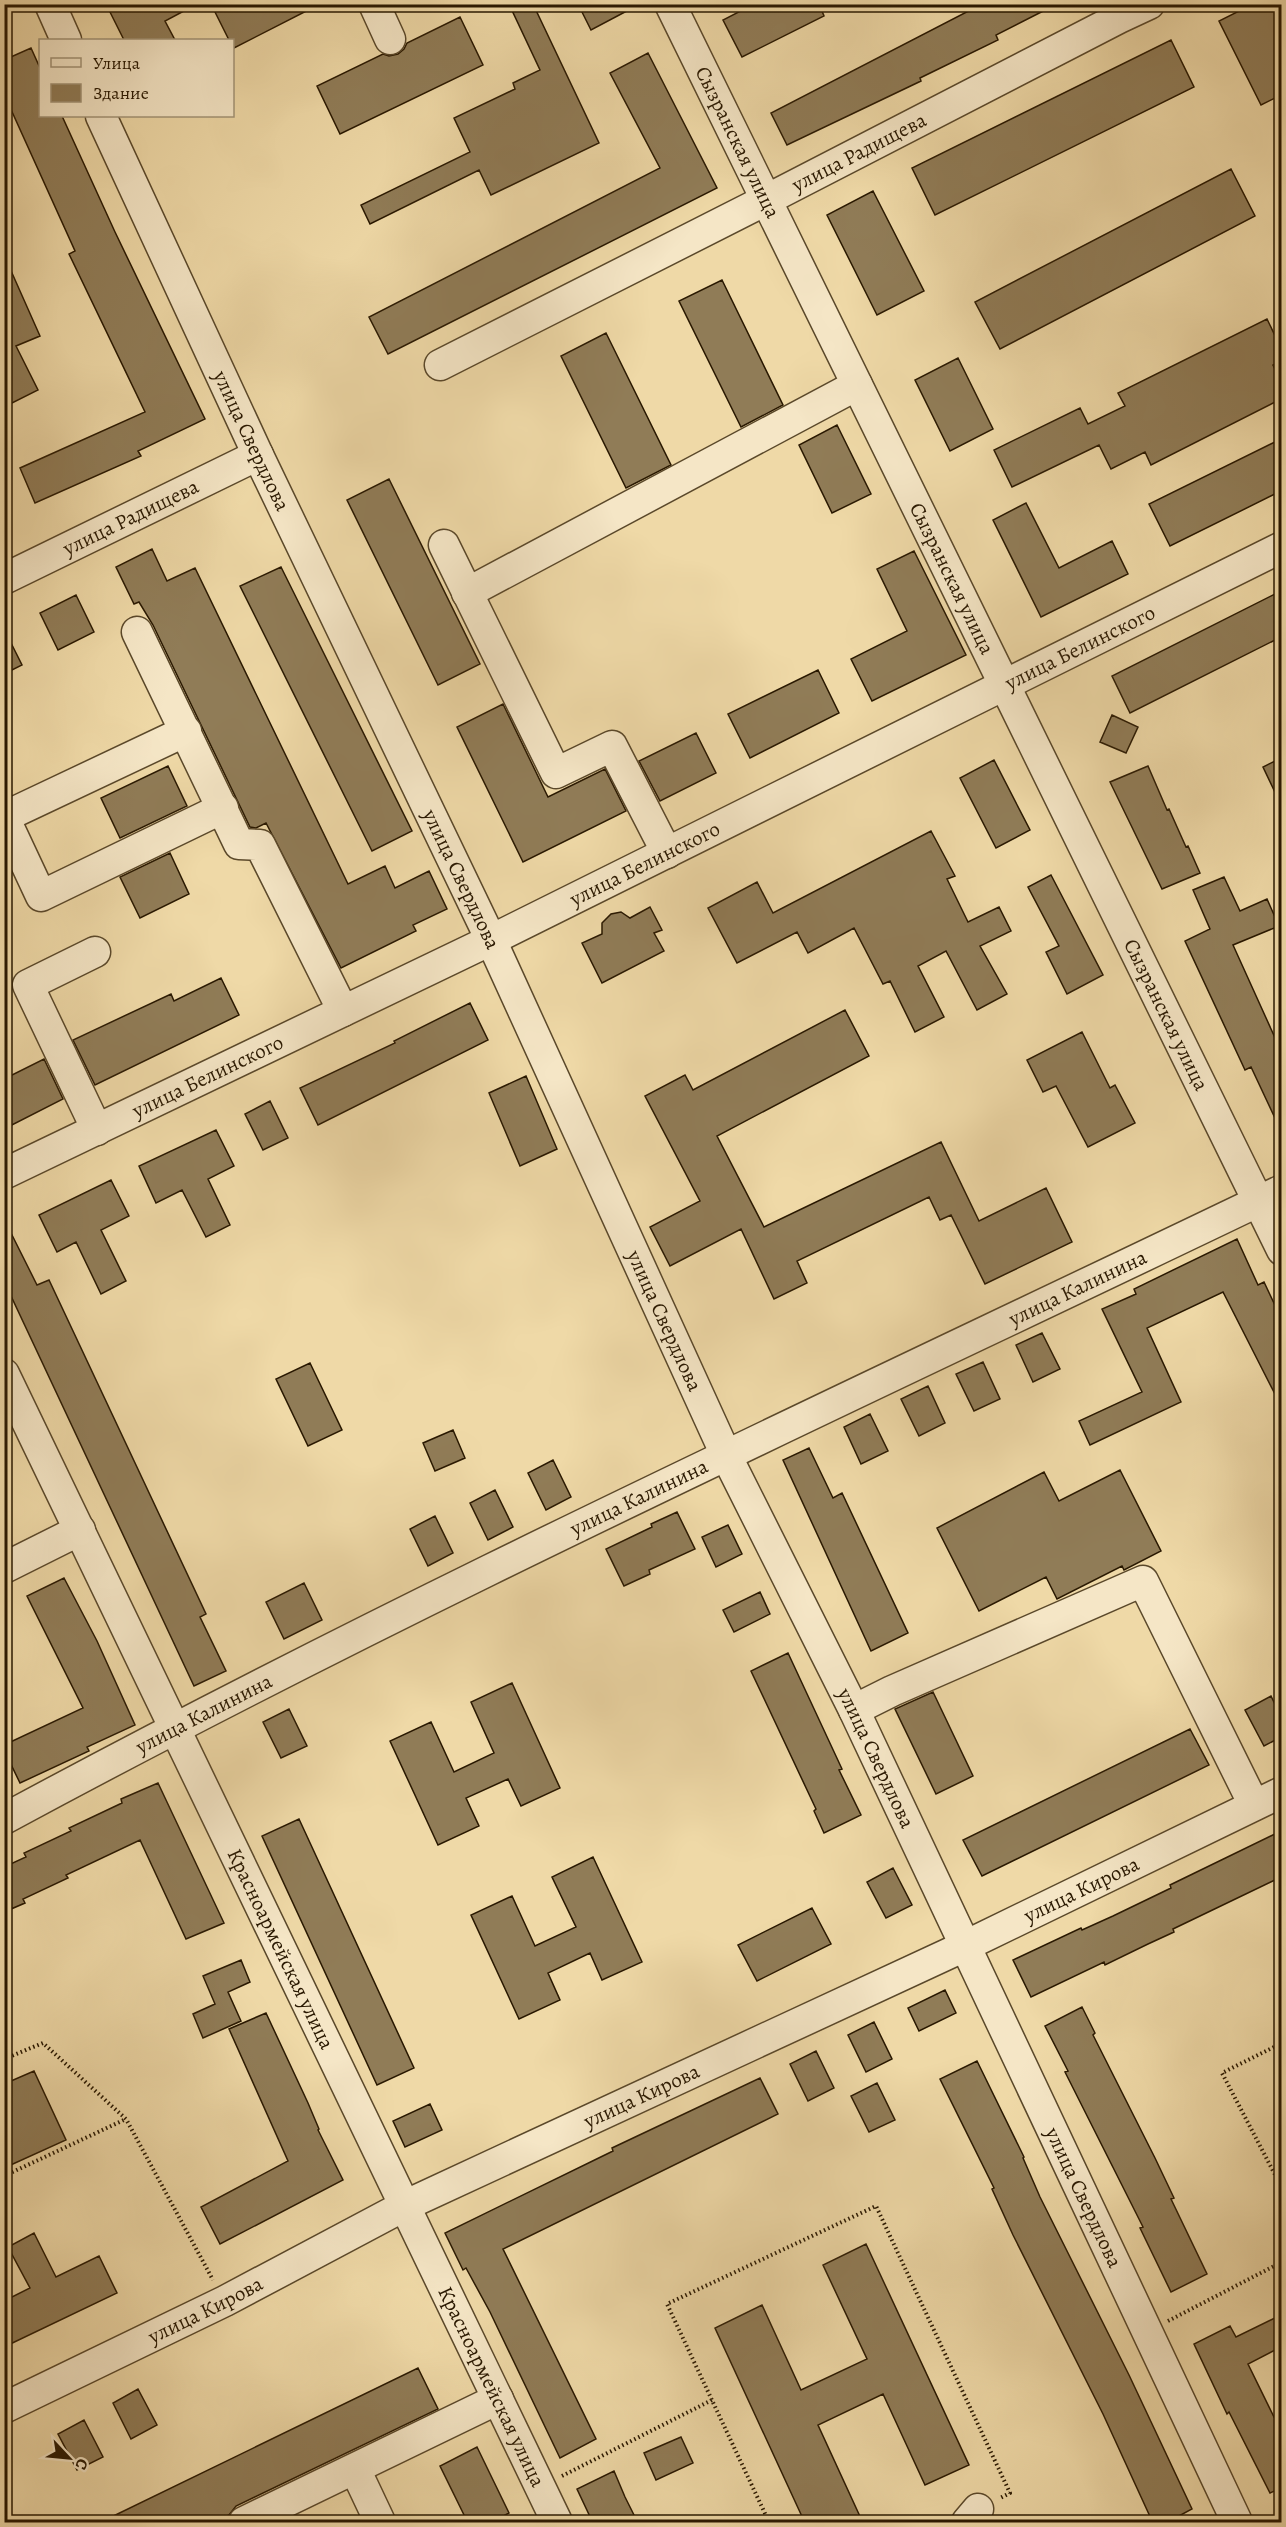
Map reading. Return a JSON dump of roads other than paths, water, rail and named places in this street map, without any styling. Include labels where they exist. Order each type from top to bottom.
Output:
[{"type":"street","points":[[50,4],[66,39]]},
{"type":"street","points":[[374,4],[390,39]]},
{"type":"street","name":"Сызранская улица","points":[[670,4],[1004,685],[1269,1196],[1281,1250]]},
{"type":"street","name":"улица Радищева","points":[[440,365],[766,200],[1116,11],[1149,4]]},
{"type":"street","name":"улица Свердлова","points":[[101,117],[258,455],[491,940],[726,1455],[854,1710],[1237,2523]]},
{"type":"street","points":[[467,593],[857,385]]},
{"type":"street","name":"улица Радищева","points":[[4,579],[258,455]]},
{"type":"street","points":[[444,545],[556,773],[612,746],[667,853]]},
{"type":"street","name":"улица Белинского","points":[[4,1174],[491,940],[1281,547]]},
{"type":"street","points":[[137,632],[239,844],[260,845],[343,1011]]},
{"type":"street","points":[[186,732],[4,817],[41,896],[223,808]]},
{"type":"street","points":[[95,952],[28,985],[97,1130]]},
{"type":"street","name":"улица Калинина","points":[[4,1819],[174,1727],[726,1455],[1269,1196]]},
{"type":"street","name":"Красноармейская улица","points":[[4,1374],[557,2523]]},
{"type":"street","points":[[4,1568],[80,1530]]},
{"type":"street","points":[[854,1710],[903,1686],[1143,1581],[1254,1805]]},
{"type":"street","name":"улица Кирова","points":[[4,2408],[225,2301],[404,2205],[965,1946],[1281,1792]]},
{"type":"street","points":[[244,2523],[498,2399]]},
{"type":"street","points":[[356,2469],[380,2523]]}]
